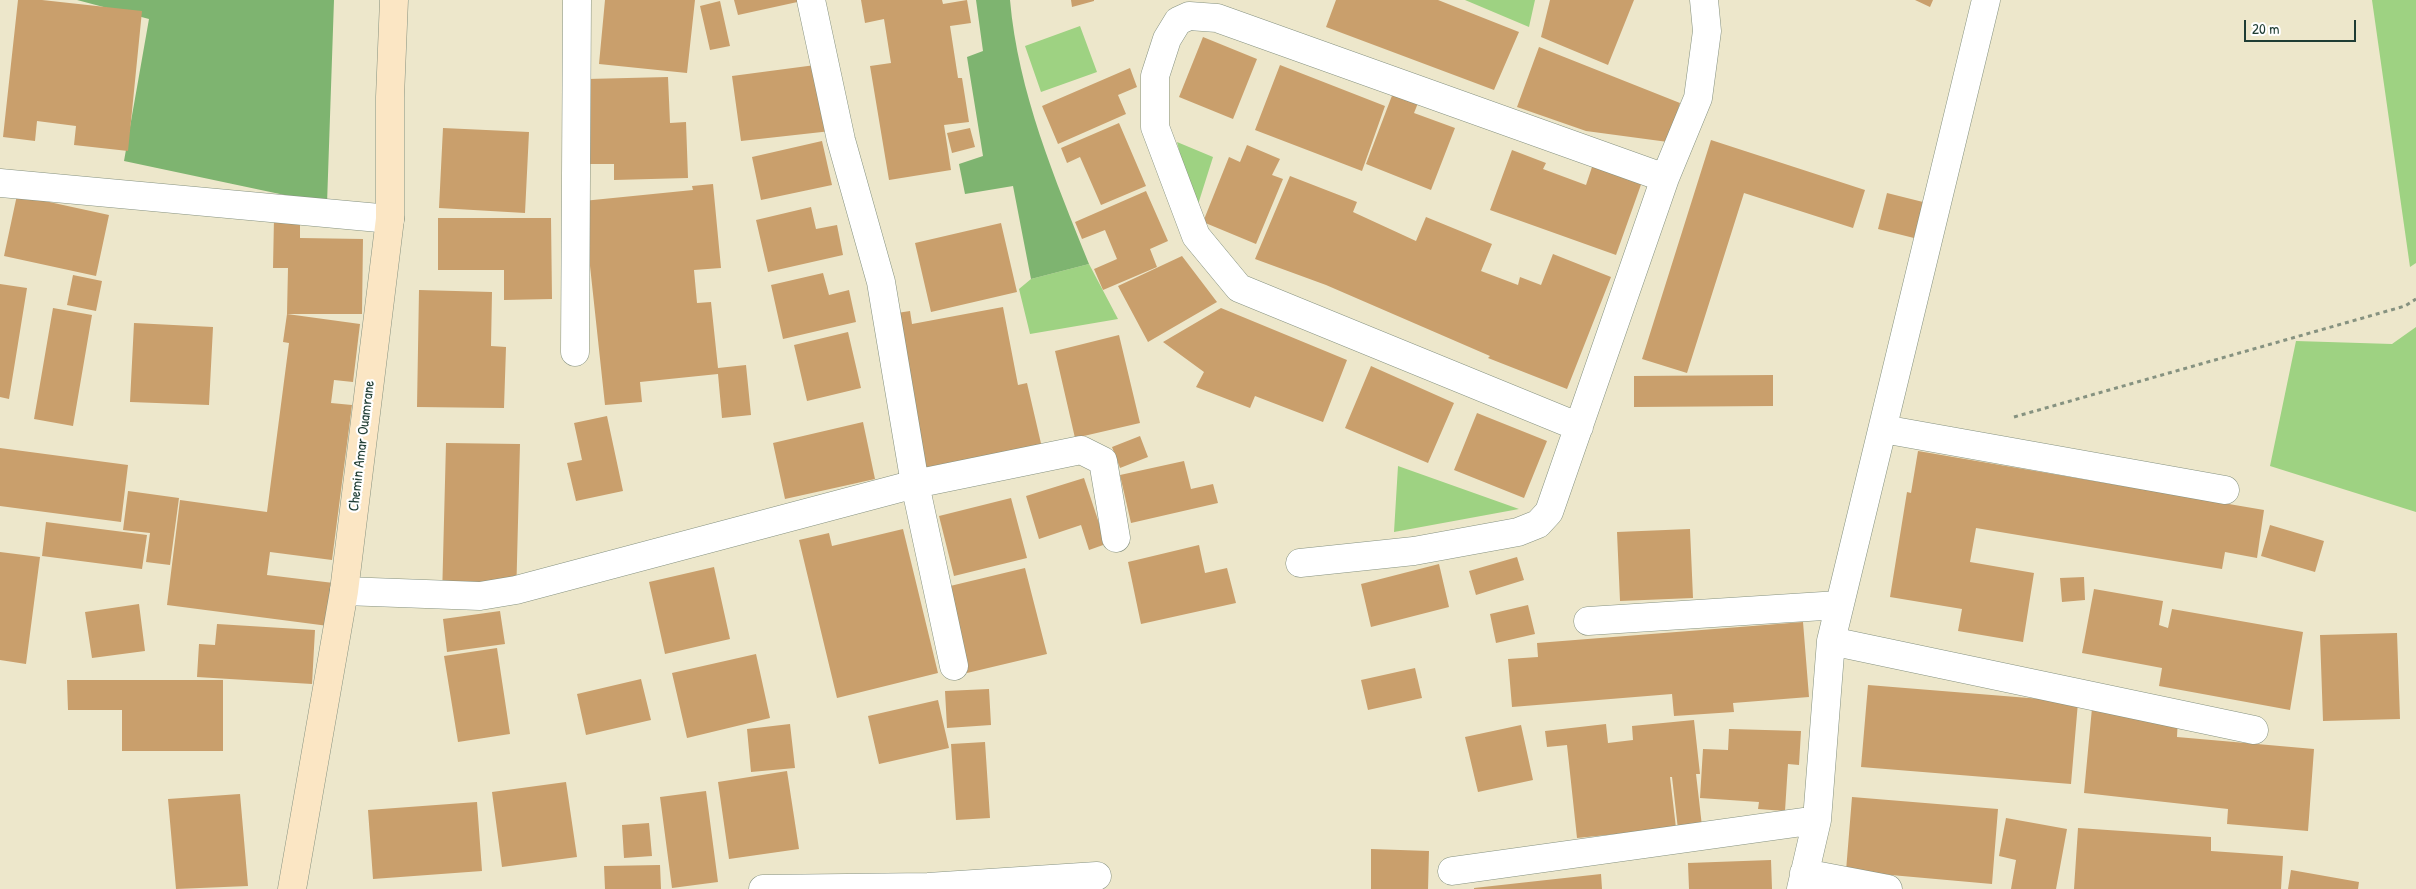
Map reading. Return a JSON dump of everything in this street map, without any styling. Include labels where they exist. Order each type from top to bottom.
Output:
[{"type":"main road","name":"Chemin Amar Ouamrane","points":[[292,889],[344,591],[390,219],[390,97],[394,0]]},
{"type":"street","points":[[575,352],[577,0]]},
{"type":"street","points":[[811,0],[841,140],[881,282],[915,484],[954,666]]},
{"type":"street","points":[[1300,563],[1414,551],[1518,532],[1538,524],[1549,512],[1665,178],[1698,98],[1706,31],[1704,0]]},
{"type":"street","points":[[1888,889],[1803,881],[1817,820],[1831,641],[1986,0]]},
{"type":"street","points":[[1579,427],[1240,288],[1196,236],[1155,127],[1155,76],[1167,39],[1178,21],[1189,16],[1218,18],[1665,178]]},
{"type":"street","points":[[0,183],[390,219]]},
{"type":"street","points":[[1883,429],[2225,490]]},
{"type":"street","points":[[344,591],[480,596],[516,590],[915,484],[1081,450],[1103,461],[1116,538]]},
{"type":"street","points":[[1588,621],[1839,605]]},
{"type":"street","points":[[1831,641],[2254,730]]},
{"type":"street","points":[[1452,871],[1817,820]]},
{"type":"street","points":[[763,889],[928,887],[1097,876]]},
{"type":"path","points":[[2004,420],[2405,306],[2416,298]]},
{"type":"green space","points":[[77,0],[334,0],[327,204],[124,161],[149,19]]},
{"type":"green space","points":[[976,0],[1010,0],[1014,34],[1030,102],[1063,200],[1089,264],[1031,279],[1013,186],[965,194],[959,164],[983,156],[967,57],[983,51]]},
{"type":"green space","points":[[1465,0],[1535,0],[1529,27]]},
{"type":"green space","points":[[2372,0],[2416,0],[2416,263],[2410,267]]},
{"type":"green space","points":[[1080,26],[1097,72],[1041,92],[1025,46]]},
{"type":"green space","points":[[1177,142],[1213,157],[1195,214]]},
{"type":"green space","points":[[1089,264],[1118,319],[1030,334],[1019,289],[1031,279]]},
{"type":"green space","points":[[2416,327],[2416,512],[2270,466],[2296,341],[2392,344]]},
{"type":"green space","points":[[1398,466],[1519,509],[1394,532]]},
{"type":"building","points":[[18,0],[42,0],[142,11],[128,151],[74,145],[76,126],[37,121],[35,141],[3,137]]},
{"type":"building","points":[[605,0],[695,0],[687,73],[599,64]]},
{"type":"building","points":[[734,0],[802,0],[802,1],[738,15]]},
{"type":"building","points":[[861,0],[942,0],[943,4],[967,0],[971,23],[950,26],[958,78],[962,78],[969,122],[944,125],[951,170],[889,180],[870,66],[891,63],[884,19],[865,23]]},
{"type":"building","points":[[1071,0],[1094,0],[1094,1],[1072,7]]},
{"type":"building","points":[[1336,0],[1438,0],[1519,32],[1494,90],[1326,27]]},
{"type":"building","points":[[1550,0],[1634,0],[1608,65],[1541,37]]},
{"type":"building","points":[[1915,0],[1933,0],[1930,7]]},
{"type":"building","points":[[720,1],[730,46],[710,50],[700,6]]},
{"type":"building","points":[[1203,37],[1257,59],[1233,119],[1179,97]]},
{"type":"building","points":[[1539,47],[1680,103],[1668,142],[1586,131],[1517,107]]},
{"type":"building","points":[[823,64],[831,131],[741,141],[732,76]]},
{"type":"building","points":[[1280,65],[1385,106],[1362,171],[1255,130]]},
{"type":"building","points":[[1130,68],[1137,87],[1118,95],[1126,114],[1058,144],[1042,106]]},
{"type":"building","points":[[668,77],[670,123],[686,122],[688,178],[614,180],[614,164],[590,164],[587,79]]},
{"type":"building","points":[[1393,93],[1418,103],[1414,113],[1455,128],[1431,190],[1366,164]]},
{"type":"building","points":[[1119,123],[1146,186],[1101,205],[1080,157],[1067,163],[1061,148]]},
{"type":"building","points":[[443,128],[529,132],[525,213],[439,208]]},
{"type":"building","points":[[970,128],[975,147],[952,153],[947,133]]},
{"type":"building","points":[[1711,140],[1865,190],[1853,228],[1744,193],[1687,373],[1642,359]]},
{"type":"building","points":[[822,141],[832,185],[761,200],[752,157]]},
{"type":"building","points":[[1247,145],[1280,159],[1272,175],[1283,179],[1256,244],[1203,222],[1229,157],[1240,162]]},
{"type":"building","points":[[1512,150],[1546,163],[1543,169],[1586,185],[1594,161],[1643,179],[1616,255],[1490,210]]},
{"type":"building","points":[[1290,176],[1357,202],[1353,212],[1416,241],[1426,217],[1492,244],[1481,271],[1518,285],[1520,277],[1541,285],[1553,254],[1611,277],[1567,389],[1488,358],[1490,356],[1326,285],[1255,259]]},
{"type":"building","points":[[713,184],[721,268],[694,270],[697,303],[711,302],[718,368],[746,365],[751,415],[722,418],[718,374],[640,382],[642,402],[605,405],[583,201],[693,190],[692,186]]},
{"type":"building","points":[[1146,191],[1168,241],[1150,249],[1157,267],[1103,290],[1094,269],[1117,259],[1105,230],[1082,239],[1075,222]]},
{"type":"building","points":[[1887,193],[1923,202],[1914,238],[1878,229]]},
{"type":"building","points":[[17,195],[109,215],[96,276],[4,256]]},
{"type":"building","points":[[811,207],[816,229],[837,225],[843,255],[768,272],[756,220]]},
{"type":"building","points":[[274,218],[300,218],[300,238],[363,239],[362,314],[287,314],[288,268],[273,268]]},
{"type":"building","points":[[438,218],[551,218],[552,299],[504,300],[504,270],[438,270]]},
{"type":"building","points":[[1001,223],[1017,292],[931,312],[915,243]]},
{"type":"building","points":[[1182,256],[1217,302],[1148,342],[1118,286]]},
{"type":"building","points":[[823,273],[829,295],[849,290],[856,322],[783,339],[771,285]]},
{"type":"building","points":[[73,275],[102,281],[96,311],[67,305]]},
{"type":"building","points":[[0,284],[27,288],[9,399],[0,397]]},
{"type":"building","points":[[419,290],[492,292],[491,346],[506,347],[504,408],[417,407]]},
{"type":"building","points":[[1003,307],[1018,385],[1027,383],[1046,465],[927,487],[897,313],[910,311],[912,324]]},
{"type":"building","points":[[53,308],[92,315],[73,426],[34,419]]},
{"type":"building","points":[[1221,308],[1347,360],[1323,422],[1255,396],[1250,408],[1196,387],[1204,372],[1163,342]]},
{"type":"building","points":[[287,314],[360,324],[353,382],[334,380],[331,403],[352,405],[332,560],[270,552],[267,575],[342,584],[336,627],[167,605],[180,500],[267,512],[289,343],[283,342]]},
{"type":"building","points":[[134,323],[213,327],[209,405],[130,402]]},
{"type":"building","points":[[848,332],[861,388],[807,401],[794,345]]},
{"type":"building","points":[[1119,335],[1140,423],[1075,438],[1055,351]]},
{"type":"building","points":[[1371,366],[1454,403],[1428,463],[1345,428]]},
{"type":"building","points":[[1773,375],[1773,406],[1634,407],[1634,376]]},
{"type":"building","points":[[1477,413],[1547,441],[1524,498],[1454,470]]},
{"type":"building","points":[[607,416],[623,491],[576,501],[567,463],[582,460],[574,423]]},
{"type":"building","points":[[863,422],[875,479],[785,499],[773,443]]},
{"type":"building","points":[[1140,436],[1148,457],[1120,468],[1112,447]]},
{"type":"building","points":[[446,443],[520,444],[516,600],[442,598]]},
{"type":"building","points":[[0,448],[128,465],[121,522],[0,506]]},
{"type":"building","points":[[1918,451],[2264,510],[2257,558],[2225,552],[2222,569],[1976,528],[1970,562],[2034,573],[2023,642],[1958,631],[1962,609],[1890,597],[1907,492],[1911,493]]},
{"type":"building","points":[[1184,461],[1191,489],[1213,484],[1218,503],[1131,523],[1120,475]]},
{"type":"building","points":[[1084,478],[1106,544],[1089,550],[1081,525],[1039,539],[1026,496]]},
{"type":"building","points":[[128,491],[179,498],[170,565],[146,562],[150,533],[123,530]]},
{"type":"building","points":[[1011,498],[1027,558],[954,576],[939,516]]},
{"type":"building","points":[[46,522],[147,535],[142,569],[42,556]]},
{"type":"building","points":[[2270,525],[2324,541],[2315,572],[2261,556]]},
{"type":"building","points":[[903,529],[938,673],[837,698],[799,540],[829,533],[832,546]]},
{"type":"building","points":[[1690,529],[1693,598],[1620,601],[1617,532]]},
{"type":"building","points":[[1199,545],[1205,573],[1227,568],[1236,603],[1141,624],[1128,562]]},
{"type":"building","points":[[0,552],[40,557],[26,664],[0,660]]},
{"type":"building","points":[[1517,557],[1524,580],[1476,595],[1469,571]]},
{"type":"building","points":[[1439,564],[1449,607],[1371,627],[1361,584]]},
{"type":"building","points":[[714,567],[730,639],[665,654],[649,582]]},
{"type":"building","points":[[1025,568],[1047,654],[967,673],[946,587]]},
{"type":"building","points":[[2084,577],[2085,600],[2062,602],[2060,578]]},
{"type":"building","points":[[2094,589],[2163,601],[2159,625],[2168,628],[2172,609],[2303,632],[2290,710],[2159,686],[2162,668],[2082,653]]},
{"type":"building","points":[[139,604],[145,651],[92,658],[85,612]]},
{"type":"building","points":[[1528,605],[1535,634],[1496,643],[1490,614]]},
{"type":"building","points":[[500,611],[505,644],[447,652],[443,619]]},
{"type":"building","points":[[1803,622],[1809,697],[1733,703],[1734,712],[1674,716],[1672,694],[1512,707],[1508,659],[1538,657],[1537,643]]},
{"type":"building","points":[[217,624],[315,630],[312,684],[197,677],[199,644],[215,645]]},
{"type":"building","points":[[2397,633],[2400,719],[2323,721],[2320,635]]},
{"type":"building","points":[[497,648],[510,734],[458,742],[444,656]]},
{"type":"building","points":[[756,654],[770,718],[687,738],[672,673]]},
{"type":"building","points":[[1415,668],[1422,698],[1368,710],[1361,680]]},
{"type":"building","points":[[641,679],[651,720],[586,735],[577,694]]},
{"type":"building","points":[[67,680],[223,680],[223,751],[122,751],[122,710],[68,710]]},
{"type":"building","points":[[1868,685],[2078,702],[2071,784],[1861,767]]},
{"type":"building","points":[[989,689],[991,725],[947,728],[945,691]]},
{"type":"building","points":[[938,700],[949,748],[879,764],[868,716]]},
{"type":"building","points":[[2092,708],[2178,716],[2177,737],[2314,749],[2308,831],[2227,824],[2228,809],[2084,793]]},
{"type":"building","points":[[1694,720],[1700,774],[1696,774],[1703,835],[1679,838],[1672,777],[1670,777],[1676,828],[1577,838],[1567,745],[1547,747],[1545,731],[1606,724],[1608,743],[1633,740],[1632,726]]},
{"type":"building","points":[[790,724],[795,768],[751,772],[747,729]]},
{"type":"building","points":[[1521,725],[1533,780],[1478,792],[1465,737]]},
{"type":"building","points":[[1729,729],[1801,731],[1799,765],[1788,764],[1785,811],[1758,809],[1759,802],[1700,798],[1703,749],[1728,750]]},
{"type":"building","points":[[985,742],[990,818],[956,820],[951,744]]},
{"type":"building","points":[[787,771],[799,849],[729,859],[718,782]]},
{"type":"building","points":[[566,782],[577,857],[502,867],[492,792]]},
{"type":"building","points":[[706,791],[718,882],[672,888],[660,797]]},
{"type":"building","points":[[240,794],[248,886],[176,889],[168,799]]},
{"type":"building","points":[[1852,797],[1998,809],[1992,884],[1846,871]]},
{"type":"building","points":[[477,802],[482,871],[373,879],[368,810]]},
{"type":"building","points":[[2006,818],[2067,829],[2056,889],[2011,889],[2016,860],[1999,856]]},
{"type":"building","points":[[649,823],[652,856],[624,858],[622,825]]},
{"type":"building","points":[[2078,828],[2211,837],[2211,851],[2283,856],[2281,889],[2074,889]]},
{"type":"building","points":[[1371,849],[1429,851],[1428,889],[1371,889]]},
{"type":"building","points":[[1771,860],[1772,889],[1689,889],[1688,863]]},
{"type":"building","points":[[660,865],[661,889],[605,889],[604,866]]},
{"type":"building","points":[[2291,870],[2359,882],[2358,889],[2288,889]]},
{"type":"building","points":[[1601,874],[1602,889],[1474,889],[1474,888]]}]
